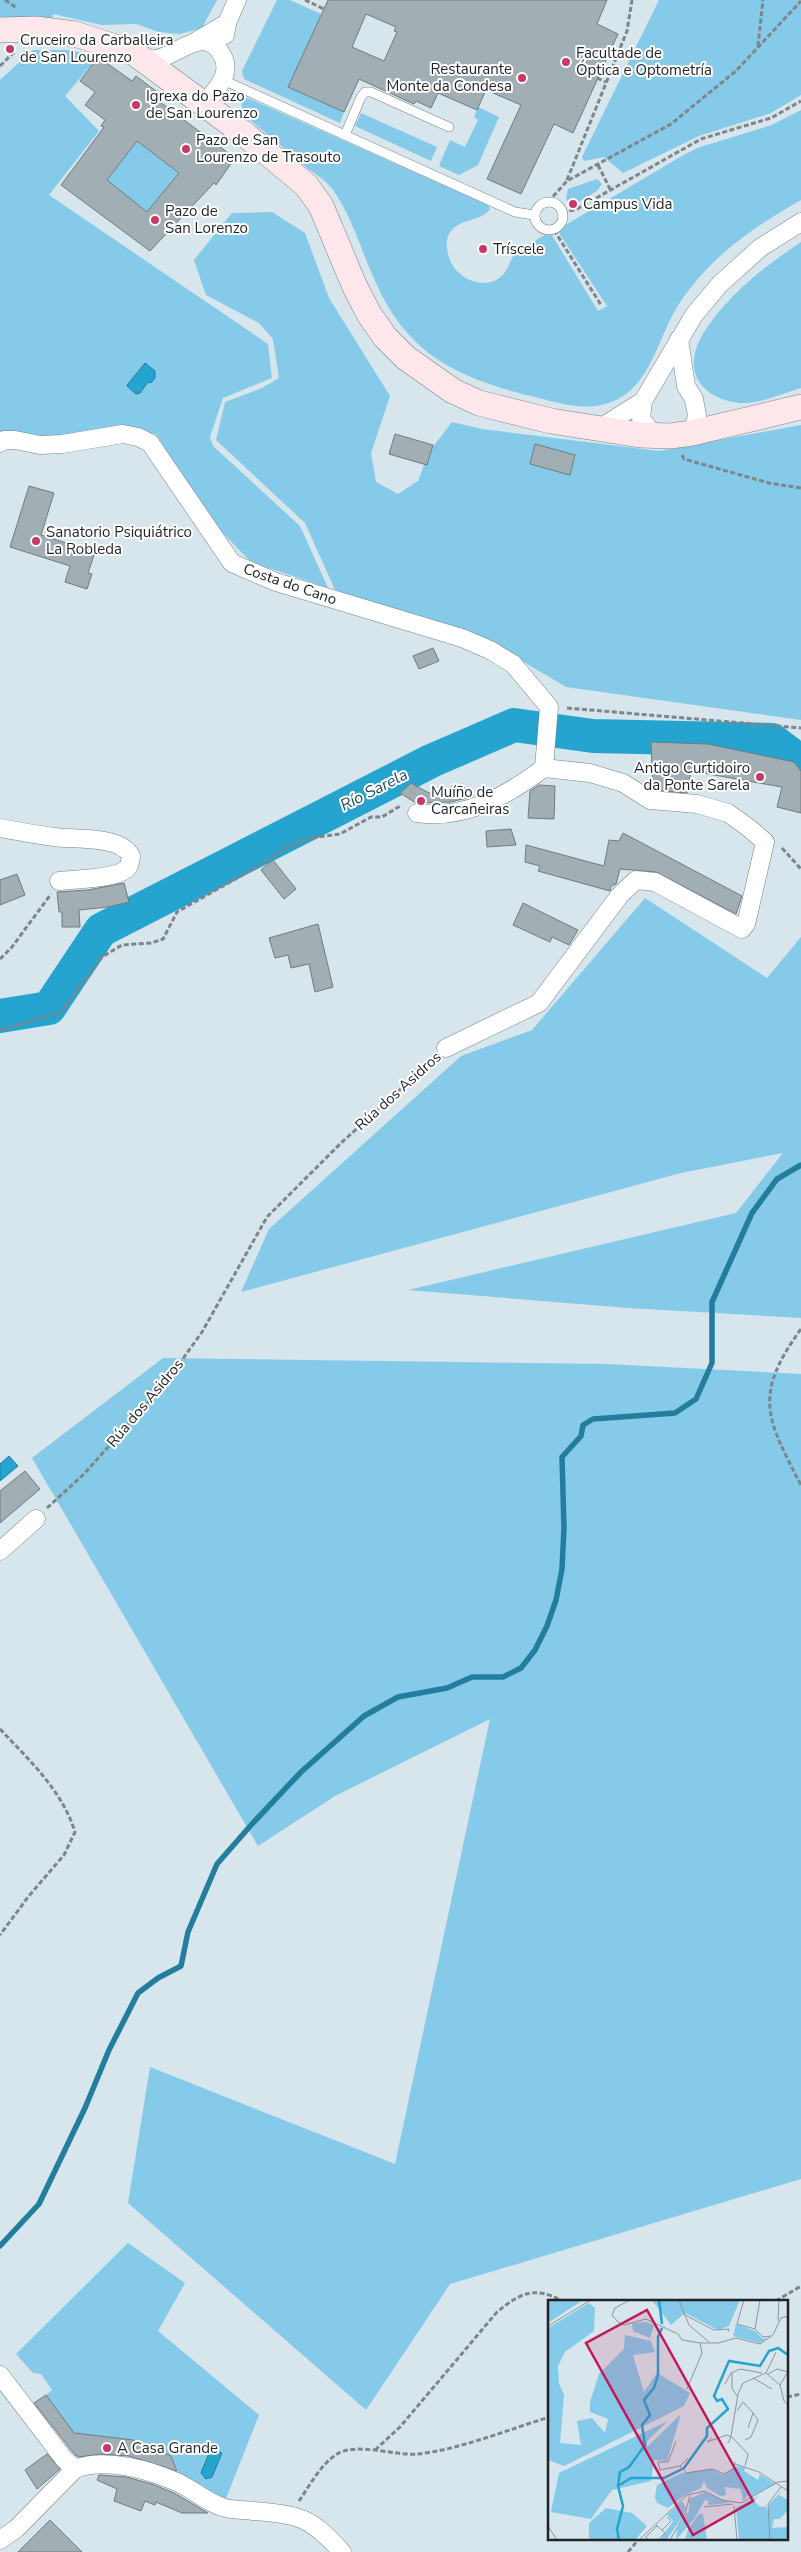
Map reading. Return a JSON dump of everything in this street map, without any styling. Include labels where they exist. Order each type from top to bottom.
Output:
[{"type":"street","points":[[204,104],[223,80],[226,72],[223,56],[227,23],[237,0]]},
{"type":"street","points":[[0,30],[36,29],[75,34],[155,60],[227,23]]},
{"type":"street","points":[[168,78],[179,55],[193,42],[210,44],[223,56]]},
{"type":"street","points":[[134,53],[204,104],[306,185],[321,206],[345,265],[369,314],[385,337],[406,358],[445,386],[479,403],[551,421],[672,435],[801,407]]},
{"type":"street","points":[[672,435],[641,419],[647,394],[679,339],[694,315],[720,284],[760,248],[801,222]]},
{"type":"street","points":[[672,435],[697,416],[694,399],[686,386],[679,339]]},
{"type":"street","points":[[600,428],[662,383],[686,386]]},
{"type":"street","name":"Costa do Cano","points":[[0,443],[15,440],[40,445],[62,444],[124,434],[138,437],[150,443],[232,563],[276,582],[462,638],[490,650],[513,664],[549,710]]},
{"type":"street","points":[[417,813],[429,815],[482,806],[501,798],[544,764],[549,710]]},
{"type":"street","name":"Rúa dos Asidros","points":[[446,1048],[539,1003],[620,895],[636,880],[655,882],[742,929],[746,924],[765,842],[749,828],[728,813],[697,804],[650,800],[623,783],[598,775],[544,764]]},
{"type":"street","points":[[0,828],[55,838],[91,839],[124,847],[131,856],[130,864],[125,870],[112,875],[59,881]]},
{"type":"street","points":[[0,1550],[36,1519]]},
{"type":"street","points":[[0,2375],[64,2459],[75,2469]]},
{"type":"street","points":[[0,2540],[16,2529],[75,2469],[85,2465],[102,2464],[148,2471],[179,2484],[223,2508],[290,2514],[310,2522],[324,2533],[342,2552]]},
{"type":"lane","points":[[223,80],[515,212],[534,215]]},
{"type":"lane","points":[[344,135],[365,92],[371,92],[449,127]]},
{"type":"lane","points":[[548,202],[557,205],[562,212],[560,225],[554,230],[546,230],[538,226],[534,215],[538,207],[548,202]]},
{"type":"path","points":[[305,0],[324,9]]},
{"type":"path","points":[[548,202],[566,181],[627,32],[632,0]]},
{"type":"path","points":[[758,47],[763,0]]},
{"type":"path","points":[[566,181],[671,124],[736,71],[801,1]]},
{"type":"path","points":[[0,66],[19,47]]},
{"type":"path","points":[[598,78],[606,82]]},
{"type":"path","points":[[562,212],[575,210],[701,140],[771,118],[801,101]]},
{"type":"path","points":[[598,165],[611,191]]},
{"type":"path","points":[[554,230],[601,305]]},
{"type":"path","points":[[672,435],[684,459],[769,483],[801,488]]},
{"type":"path","points":[[549,710],[801,728]]},
{"type":"path","points":[[0,1030],[60,1012],[102,957],[122,945],[151,943],[163,939],[177,912],[288,847],[311,838],[340,834],[371,817],[382,817],[402,806],[417,813]]},
{"type":"path","points":[[0,959],[41,909],[59,881]]},
{"type":"path","name":"Rúa dos Asidros","points":[[36,1519],[84,1474],[167,1381],[202,1332],[267,1217],[341,1143],[446,1048]]},
{"type":"path","points":[[801,1329],[786,1350],[773,1374],[769,1396],[774,1429],[781,1448],[801,1485]]},
{"type":"path","points":[[0,1729],[49,1782],[68,1811],[75,1832],[64,1855],[28,1897],[0,1935]]},
{"type":"path","points":[[778,2300],[801,2286]]},
{"type":"path","points":[[375,2451],[400,2427],[497,2312],[513,2299],[531,2291],[552,2295],[560,2300]]},
{"type":"path","points":[[788,2397],[801,2394]]},
{"type":"path","points":[[290,2514],[324,2465],[338,2453],[350,2449],[415,2454],[436,2451],[548,2418]]},
{"type":"path","points":[[628,2552],[638,2540]]},
{"type":"shaded area","points":[[0,0],[217,0],[202,28],[180,34],[159,32],[136,24],[102,25],[53,14],[52,24],[0,21]]},
{"type":"shaded area","points":[[277,0],[290,0],[321,14],[289,87],[344,112],[340,123],[244,79],[242,71]]},
{"type":"shaded area","points":[[659,0],[801,0],[801,95],[771,113],[699,136],[623,173],[604,157],[584,161],[582,157]]},
{"type":"shaded area","points":[[33,50],[70,50],[98,57],[65,96],[99,131],[49,195],[268,344],[272,378],[223,398],[210,437],[213,446],[300,526],[328,588],[251,562],[213,523],[156,434],[132,430],[40,440],[0,442],[0,80]]},
{"type":"shaded area","points":[[241,95],[488,205],[490,209],[486,213],[458,225],[449,234],[447,240],[450,260],[460,274],[467,279],[483,283],[499,278],[514,255],[550,232],[598,311],[607,306],[557,230],[685,154],[700,147],[772,125],[801,110],[801,200],[748,233],[703,273],[677,307],[643,376],[626,394],[605,404],[594,406],[561,404],[486,383],[441,362],[422,348],[389,309],[346,212],[333,190],[245,116]]},
{"type":"shaded area","points":[[478,107],[499,117],[478,165],[459,175],[439,166],[450,140],[465,147],[478,120],[474,117]]},
{"type":"shaded area","points":[[361,113],[437,147],[431,161],[355,126]]},
{"type":"shaded area","points":[[137,141],[179,173],[147,212],[107,180]]},
{"type":"shaded area","points":[[597,179],[602,184],[597,191],[575,204],[568,202],[566,198],[568,189]]},
{"type":"shaded area","points":[[272,212],[305,233],[329,298],[390,396],[371,453],[376,482],[398,494],[418,481],[429,452],[452,422],[482,429],[659,451],[801,425],[801,720],[566,687],[487,640],[335,590],[305,523],[216,440],[225,402],[262,388],[279,378],[273,339],[259,323],[206,295],[194,260],[232,213]]},
{"type":"shaded area","points":[[801,242],[801,388],[767,399],[746,403],[725,400],[715,396],[700,383],[694,364],[695,353],[703,334],[720,310],[742,287]]},
{"type":"shaded area","points":[[145,363],[155,371],[155,378],[151,383],[148,382],[140,393],[136,394],[127,386]]},
{"type":"shaded area","points":[[645,898],[767,978],[801,937],[801,1318],[628,1308],[408,1290],[736,1213],[783,1153],[681,1173],[241,1292],[269,1229],[461,1056],[532,1030]]},
{"type":"shaded area","points":[[163,1358],[606,1364],[801,1374],[801,2179],[450,2284],[366,2410],[128,2203],[150,2067],[395,2164],[490,1719],[335,1796],[258,1846],[32,1458]]},
{"type":"shaded area","points":[[9,1456],[18,1466],[0,1481],[0,1464]]},
{"type":"shaded area","points":[[128,2243],[185,2283],[158,2331],[259,2415],[225,2501],[182,2481],[171,2456],[139,2441],[78,2434],[71,2431],[46,2395],[52,2390],[41,2374],[33,2373],[16,2354]]},
{"type":"shaded area","points":[[211,2448],[222,2453],[212,2477],[206,2479],[201,2473]]},
{"type":"building","points":[[328,0],[607,0],[597,24],[618,34],[573,133],[554,124],[521,194],[487,179],[521,105],[486,90],[477,110],[438,93],[431,108],[416,101],[414,104],[359,79],[344,112],[288,87]],"holes":[[[366,14],[396,27],[394,31],[397,32],[384,61],[352,47]]]},
{"type":"building","name":"Pazo de San Lourenzo de Trasouto","points":[[98,57],[132,81],[136,76],[160,94],[156,99],[235,158],[216,185],[214,183],[150,251],[61,185],[104,127],[101,126],[105,120],[85,105],[95,92],[80,81]],"holes":[[[137,141],[179,173],[147,212],[107,180]]]},
{"type":"building","points":[[395,434],[433,445],[427,465],[389,454]]},
{"type":"building","points":[[535,444],[575,455],[570,475],[530,464]]},
{"type":"building","name":"Sanatorio Psiquiátrico La Robleda","points":[[29,486],[54,493],[41,535],[95,552],[88,573],[92,574],[87,589],[65,582],[70,566],[10,547]]},
{"type":"building","points":[[433,648],[439,661],[419,669],[413,656]]},
{"type":"building","name":"Antigo Curtidoiro da Ponte Sarela","points":[[651,742],[708,744],[794,762],[801,771],[801,813],[777,807],[782,787],[691,771],[687,793],[653,790]]},
{"type":"building","points":[[411,783],[429,793],[463,784],[467,798],[450,802],[416,803],[400,793]]},
{"type":"building","points":[[539,785],[555,786],[554,819],[528,818],[530,791]]},
{"type":"building","points":[[511,829],[516,845],[487,847],[486,831]]},
{"type":"building","points":[[623,833],[742,896],[736,914],[656,872],[620,869],[616,884],[611,886],[610,891],[538,871],[540,866],[525,862],[526,845],[604,866],[609,840],[619,841]]},
{"type":"building","points":[[273,860],[296,889],[284,899],[261,870]]},
{"type":"building","points":[[17,874],[25,895],[0,905],[0,880]]},
{"type":"building","points":[[124,883],[129,902],[108,907],[79,910],[80,927],[62,927],[62,912],[59,912],[57,892],[88,890]]},
{"type":"building","points":[[523,903],[578,930],[569,945],[552,937],[550,942],[513,925]]},
{"type":"building","points":[[318,924],[333,987],[315,992],[309,964],[291,968],[288,955],[275,958],[269,938]]},
{"type":"building","points":[[25,1471],[40,1489],[0,1523],[0,1491]]},
{"type":"building","points":[[46,2395],[74,2433],[133,2440],[171,2456],[177,2471],[129,2456],[100,2454],[79,2457],[75,2455],[34,2403]]},
{"type":"building","points":[[47,2454],[60,2469],[37,2489],[25,2470]]},
{"type":"building","points":[[99,2475],[126,2477],[152,2484],[174,2493],[208,2513],[182,2513],[156,2502],[155,2505],[145,2501],[141,2511],[114,2501],[117,2489],[97,2480]]},
{"type":"building","points":[[50,2520],[82,2552],[18,2552]]},
{"type":"waterway","name":"Río Sarela","points":[[0,1016],[49,1008],[101,930],[431,761],[514,725],[593,736],[772,740],[801,762]]},
{"type":"waterway","points":[[0,2246],[39,2204],[85,2108],[109,2050],[138,1993],[158,1978],[181,1966],[188,1932],[217,1864],[252,1824],[301,1772],[364,1716],[398,1697],[447,1688],[472,1677],[503,1677],[521,1668],[535,1650],[547,1626],[556,1600],[562,1569],[564,1528],[562,1457],[581,1436],[583,1425],[593,1419],[675,1413],[696,1399],[712,1363],[712,1302],[752,1213],[777,1179],[801,1165]]},
{"type":"place","name":"Cruceiro da Carballeira de San Lourenzo","points":[[10,49]]},
{"type":"place","name":"Facultade de Óptica e Optometría","points":[[566,62]]},
{"type":"place","name":"Restaurante Monte da Condesa","points":[[522,78]]},
{"type":"place","name":"Igrexa do Pazo de San Lourenzo","points":[[136,105]]},
{"type":"place","name":"Pazo de San Lourenzo de Trasouto","points":[[186,149]]},
{"type":"place","name":"Campus Vida","points":[[573,204]]},
{"type":"place","name":"Pazo de San Lorenzo","points":[[155,220]]},
{"type":"place","name":"Tríscele","points":[[483,249]]},
{"type":"place","name":"Sanatorio Psiquiátrico La Robleda","points":[[36,541]]},
{"type":"place","name":"Antigo Curtidoiro da Ponte Sarela","points":[[760,777]]},
{"type":"place","name":"Muíño de Carcañeiras","points":[[421,801]]},
{"type":"place","name":"A Casa Grande","points":[[107,2448]]}]
